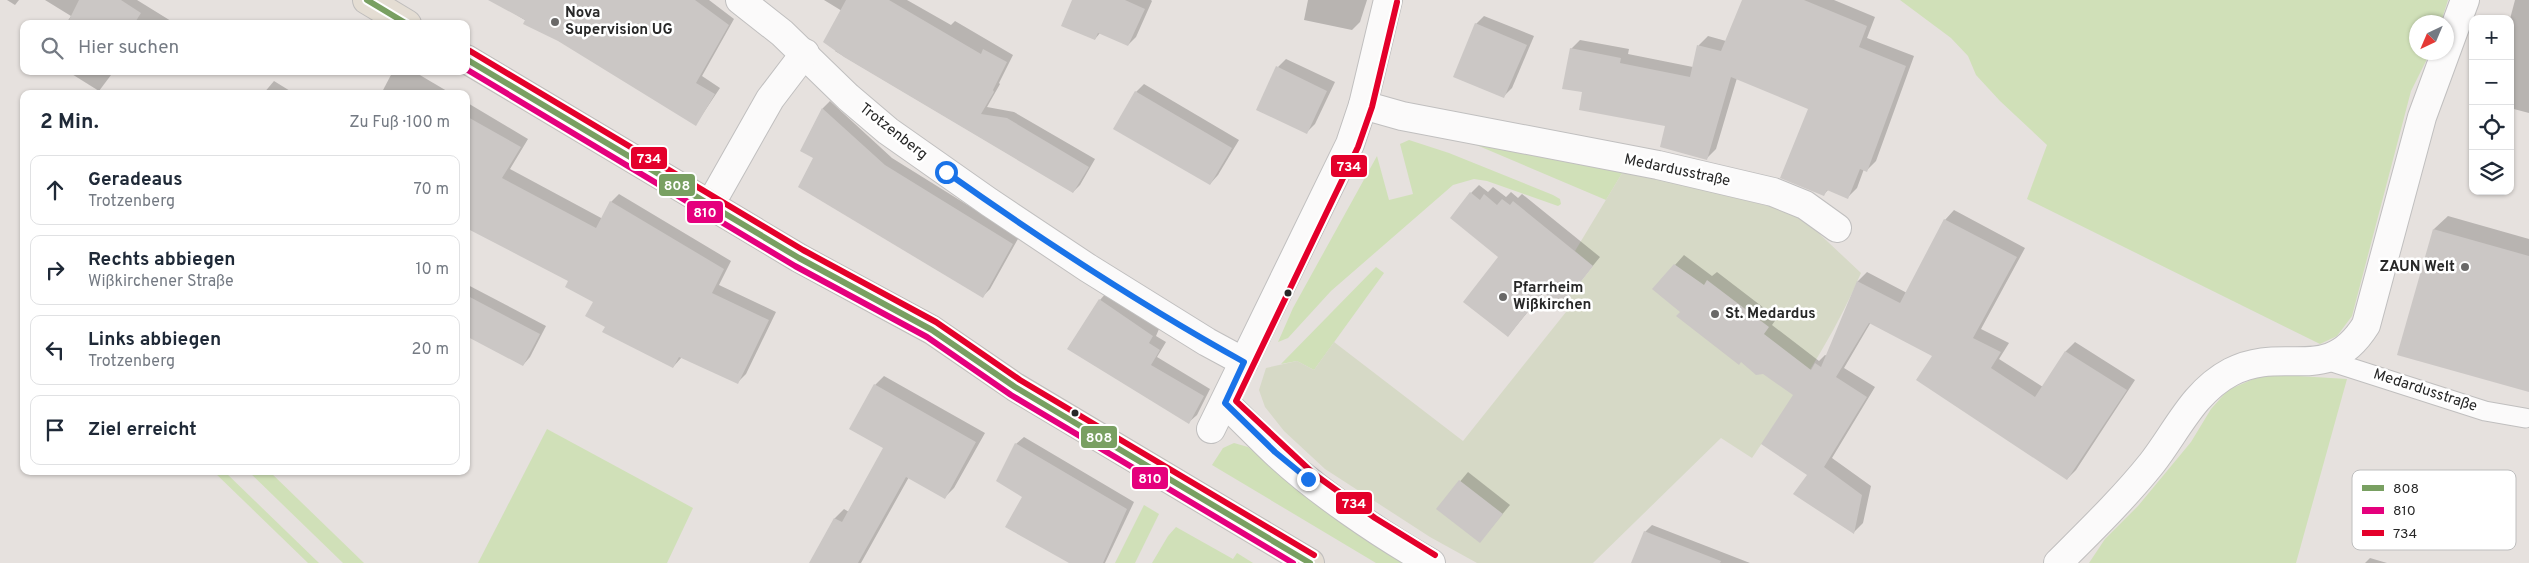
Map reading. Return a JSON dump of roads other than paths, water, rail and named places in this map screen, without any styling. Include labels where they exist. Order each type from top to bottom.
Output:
[{"type":"main road","points":[[367,0],[400,20]]},
{"type":"main road","points":[[470,61],[799,258],[932,330],[1015,387],[1238,518],[1310,563]]},
{"type":"street","name":"Trotzenberg","points":[[740,0],[805,53],[848,97],[888,131],[974,192],[1096,273],[1244,362]]},
{"type":"street","points":[[1211,429],[1346,152],[1363,105],[1388,0]]},
{"type":"street","points":[[2058,563],[2151,464],[2206,387],[2233,371],[2273,360],[2326,360],[2343,352],[2356,342],[2366,325],[2422,117],[2465,0]]},
{"type":"street","points":[[710,205],[770,99],[805,53]]},
{"type":"street","name":"Medardusstraße","points":[[1363,105],[1402,116],[1658,165],[1773,192],[1805,205],[1837,228]]},
{"type":"street","points":[[1225,403],[1275,452],[1308,479],[1360,518],[1431,563]]},
{"type":"lane","name":"Medardusstraße","points":[[2326,360],[2485,411],[2525,418]]},
{"type":"place","name":"Nova Supervision UG","points":[[555,22]]},
{"type":"place","name":"ZAUN Welt","points":[[2465,267]]},
{"type":"place","name":"Pfarrheim Wißkirchen","points":[[1503,297]]},
{"type":"place","name":"St. Medardus","points":[[1715,314]]}]
